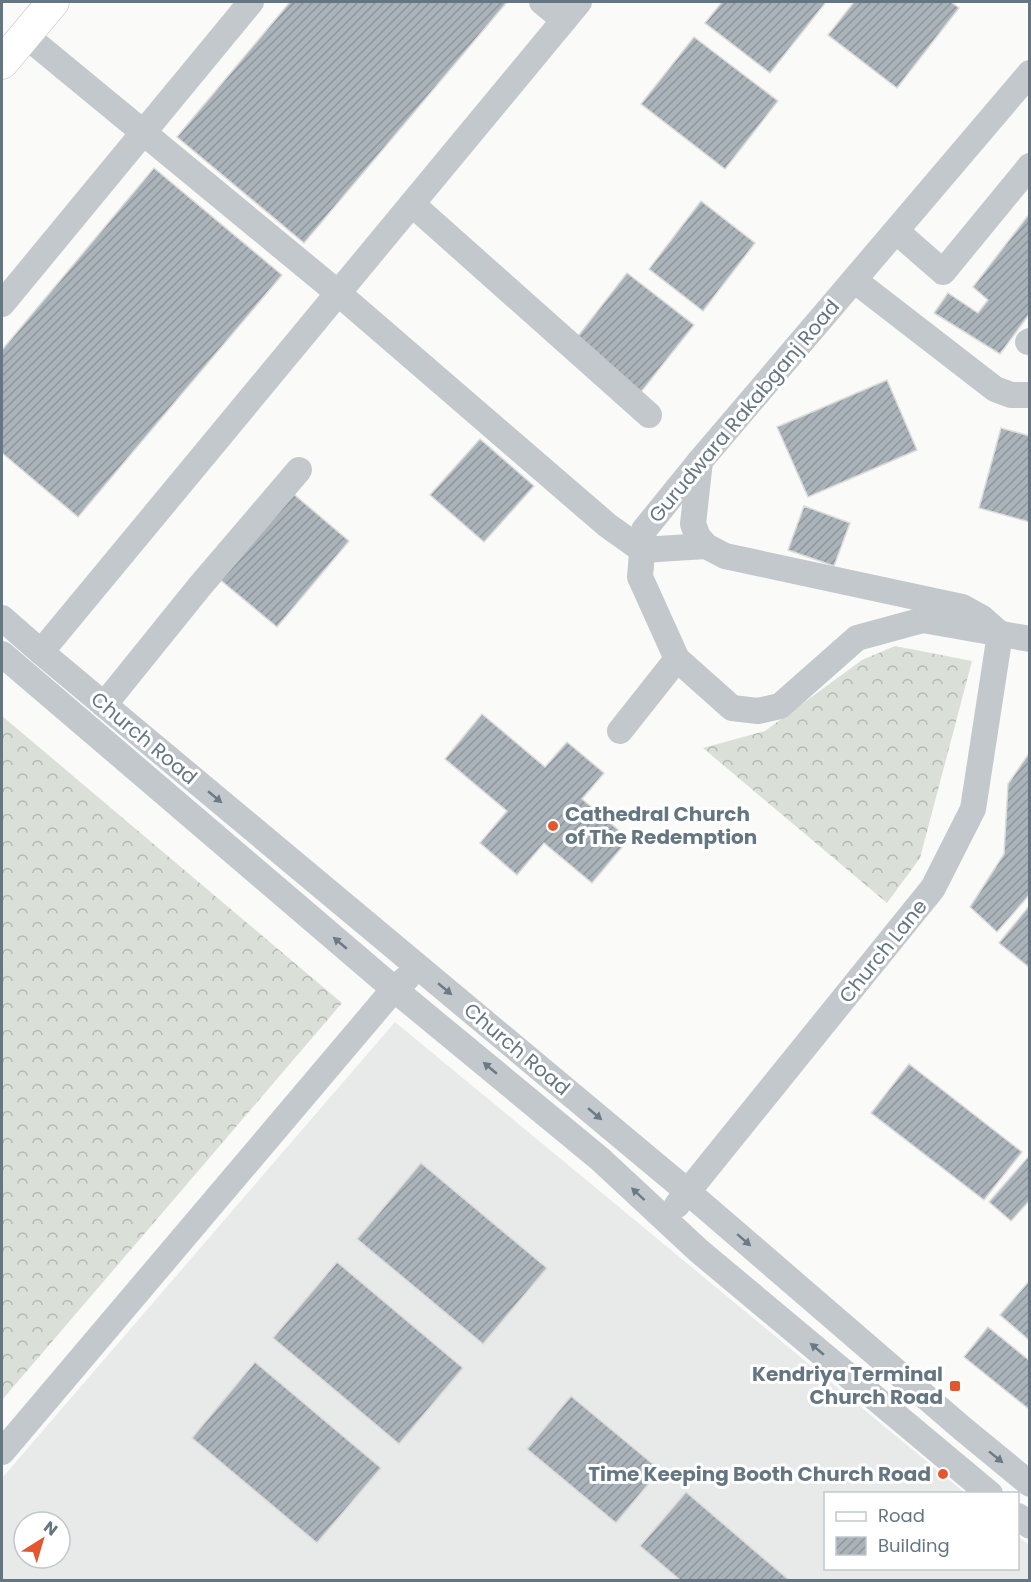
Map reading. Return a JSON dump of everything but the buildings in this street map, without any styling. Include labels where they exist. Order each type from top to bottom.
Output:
[{"type":"main road","points":[[2,63],[53,2]]},
{"type":"street","points":[[2,304],[251,2]]},
{"type":"street","points":[[41,652],[572,11],[542,2]]},
{"type":"street","points":[[25,34],[338,293],[607,525],[642,550],[706,546]]},
{"type":"street","name":"Gurudwara Rakabganj Road","points":[[1029,73],[700,460],[644,530],[640,577],[677,659],[732,708],[758,711],[780,706],[857,638],[923,620],[1029,639]]},
{"type":"street","points":[[896,231],[943,272],[1029,166]]},
{"type":"street","points":[[412,204],[649,415]]},
{"type":"street","points":[[854,280],[995,389],[1011,395],[1029,395]]},
{"type":"street","points":[[700,460],[693,524],[698,537],[706,546],[725,556],[962,607],[982,618],[1000,634]]},
{"type":"street","points":[[105,742],[113,713],[200,586],[299,470]]},
{"type":"street","name":"Church Road","points":[[2,618],[687,1192],[1029,1484]]},
{"type":"street","name":"Church Lane","points":[[665,1219],[933,888],[973,809],[1000,634]]},
{"type":"street","name":"Church Road","points":[[2,654],[394,989],[600,1159],[699,1251],[988,1492]]},
{"type":"street","points":[[620,731],[677,659]]},
{"type":"street","points":[[2,1452],[394,989],[420,968]]},
{"type":"street","points":[[943,1454],[963,1430]]},
{"type":"shaded area","points":[[395,1022],[964,1492],[824,1492],[824,1570],[1019,1570],[1019,1537],[1030,1546],[1029,1580],[2,1580],[2,1478]]},
{"type":"green space","points":[[895,646],[972,661],[920,858],[887,903],[703,748],[765,731],[862,660]]},
{"type":"green space","points":[[2,716],[342,1003],[2,1400]]},
{"type":"place","name":"Cathedral Church of The Redemption","points":[[553,826]]},
{"type":"place","name":"Kendriya Terminal Church Road","points":[[955,1386]]},
{"type":"place","name":"Time Keeping Booth Church Road","points":[[943,1474]]}]
